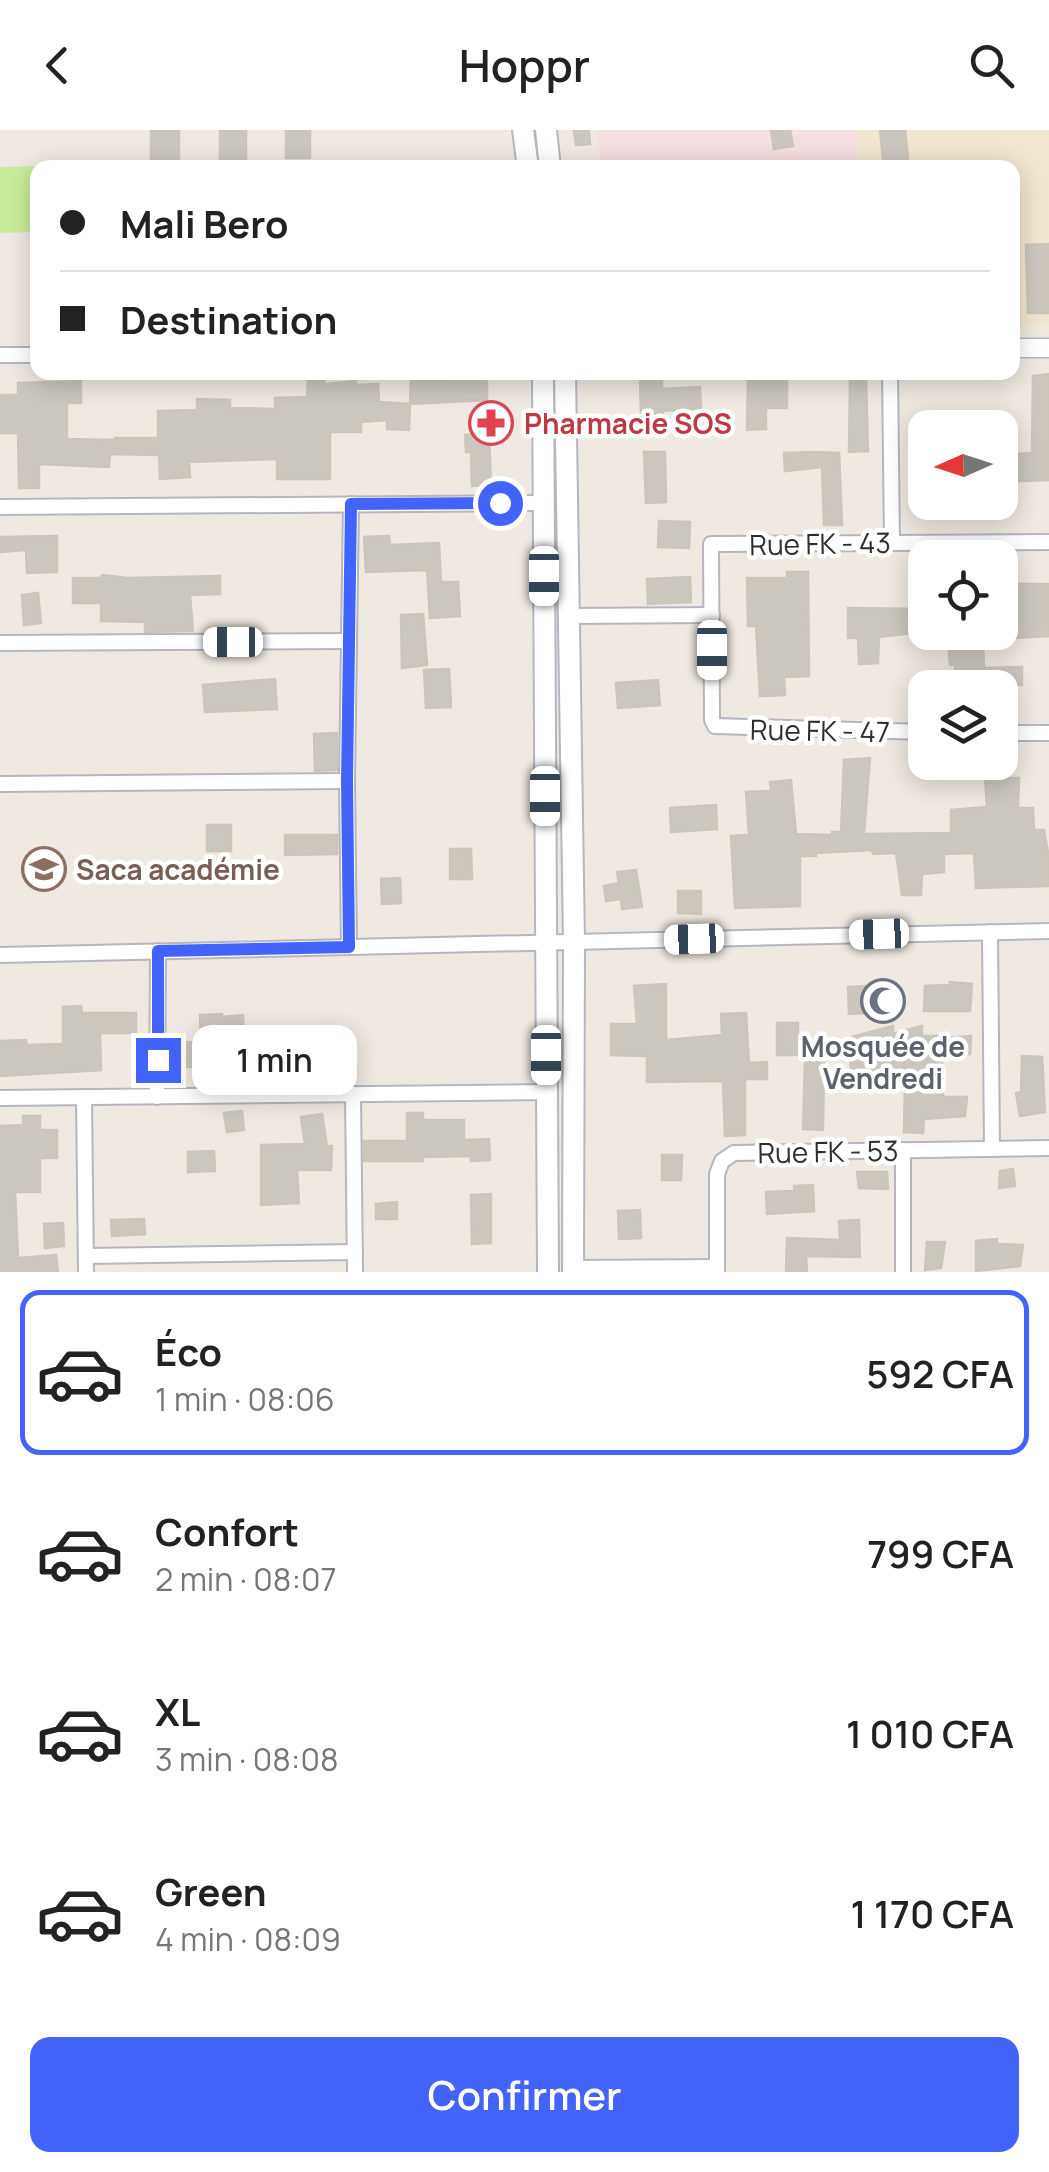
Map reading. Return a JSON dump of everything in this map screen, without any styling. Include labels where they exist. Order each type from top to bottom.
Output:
[{"type":"main road","points":[[523,130],[527,160]]},
{"type":"main road","points":[[546,130],[549,160]]},
{"type":"main road","points":[[543,380],[548,1272]]},
{"type":"main road","points":[[565,380],[574,942],[574,1270]]},
{"type":"street","points":[[1020,348],[1049,348]]},
{"type":"street","points":[[0,355],[30,355]]},
{"type":"street","points":[[890,380],[892,542]]},
{"type":"street","points":[[0,508],[544,503]]},
{"type":"street","points":[[349,947],[351,504]]},
{"type":"street","name":"Rue FK - 43","points":[[712,615],[711,544],[1049,542]]},
{"type":"street","points":[[570,616],[712,615]]},
{"type":"street","name":"Rue FK - 47","points":[[712,615],[712,720],[716,726],[908,732]]},
{"type":"street","points":[[0,644],[349,641]]},
{"type":"street","points":[[1018,733],[1049,734]]},
{"type":"street","points":[[0,784],[347,781]]},
{"type":"street","points":[[0,954],[1049,931]]},
{"type":"street","points":[[990,932],[992,1148]]},
{"type":"street","points":[[158,951],[158,1097]]},
{"type":"street","points":[[0,1098],[546,1092]]},
{"type":"street","points":[[353,1094],[355,1272]]},
{"type":"street","points":[[84,1098],[86,1272]]},
{"type":"street","name":"Rue FK - 53","points":[[717,1269],[717,1174],[722,1161],[734,1153],[1049,1148]]},
{"type":"street","points":[[903,1272],[904,1150]]},
{"type":"street","points":[[86,1256],[355,1252]]},
{"type":"street","points":[[574,1270],[717,1269]]},
{"type":"shaded area","points":[[597,130],[855,130],[859,160],[600,160]]},
{"type":"shaded area","points":[[855,130],[1049,130],[1049,326],[1020,326],[1020,160],[859,160]]},
{"type":"green space","points":[[30,166],[30,232],[0,233],[0,167]]},
{"type":"building","points":[[151,130],[179,130],[179,160],[151,160]]},
{"type":"building","points":[[220,130],[246,130],[246,160],[220,160]]},
{"type":"building","points":[[286,130],[310,130],[310,158],[286,158]]},
{"type":"building","points":[[589,130],[590,144],[576,145],[574,131]]},
{"type":"building","points":[[771,130],[790,130],[793,146],[774,149]]},
{"type":"building","points":[[880,130],[905,130],[908,160],[883,160]]},
{"type":"building","points":[[1048,244],[1049,313],[1028,313],[1026,245]]},
{"type":"building","points":[[1049,374],[1049,480],[1018,481],[1018,454],[1032,453],[1033,376]]},
{"type":"building","points":[[308,380],[324,380],[324,384],[378,384],[379,402],[410,404],[409,430],[387,429],[387,420],[361,422],[361,432],[330,432],[330,479],[277,479],[277,459],[189,462],[190,477],[160,479],[159,455],[110,454],[109,467],[39,464],[39,488],[19,488],[18,433],[0,433],[0,395],[18,395],[18,383],[81,381],[81,403],[67,403],[67,439],[158,438],[158,411],[197,410],[197,399],[230,400],[230,408],[275,409],[275,398],[307,397]]},
{"type":"building","points":[[411,380],[487,380],[487,400],[410,404]]},
{"type":"building","points":[[640,380],[662,380],[662,389],[700,387],[701,408],[641,416]]},
{"type":"building","points":[[748,380],[787,380],[787,408],[766,408],[766,429],[747,430]]},
{"type":"building","points":[[850,380],[866,380],[868,451],[849,452]]},
{"type":"building","points":[[481,415],[500,415],[500,432],[482,432]]},
{"type":"building","points":[[489,434],[491,485],[472,486],[471,452],[466,452],[465,435]]},
{"type":"building","points":[[644,452],[665,452],[666,502],[646,503]]},
{"type":"building","points":[[784,453],[839,453],[842,525],[824,525],[822,467],[785,471]]},
{"type":"building","points":[[659,521],[690,522],[689,548],[658,547]]},
{"type":"building","points":[[57,536],[57,572],[27,573],[26,550],[0,552],[0,537]]},
{"type":"building","points":[[389,536],[390,545],[439,543],[441,582],[458,582],[460,616],[430,618],[427,570],[366,572],[364,537]]},
{"type":"building","points":[[787,572],[808,572],[809,676],[784,677],[785,695],[760,696],[756,626],[748,626],[747,578],[787,578]]},
{"type":"building","points":[[220,576],[220,594],[190,595],[193,631],[145,632],[145,622],[101,621],[101,603],[73,603],[73,578]]},
{"type":"building","points":[[690,577],[691,602],[648,604],[647,579]]},
{"type":"building","points":[[1018,584],[1049,584],[1049,636],[1018,638]]},
{"type":"building","points":[[38,593],[41,623],[24,625],[22,595]]},
{"type":"building","points":[[848,608],[908,609],[908,634],[879,637],[878,663],[859,664],[858,638],[848,638]]},
{"type":"building","points":[[423,614],[427,665],[402,668],[401,615]]},
{"type":"building","points":[[949,650],[983,650],[984,668],[1022,667],[1022,685],[1018,685],[1018,670],[955,670],[955,664],[950,665]]},
{"type":"building","points":[[449,669],[451,707],[426,708],[424,670]]},
{"type":"building","points":[[275,679],[277,709],[205,712],[203,685]]},
{"type":"building","points":[[658,680],[660,705],[618,708],[616,683]]},
{"type":"building","points":[[337,733],[337,770],[315,771],[314,734]]},
{"type":"building","points":[[870,758],[864,834],[951,833],[951,810],[987,807],[985,780],[1019,778],[1018,808],[1033,808],[1034,830],[1044,830],[1049,886],[976,888],[974,853],[944,854],[944,872],[922,874],[921,895],[902,895],[896,853],[816,853],[800,856],[800,906],[735,908],[731,836],[749,835],[746,792],[771,791],[770,782],[791,780],[796,834],[832,835],[841,832],[844,760]]},
{"type":"building","points":[[716,805],[717,829],[671,832],[670,808]]},
{"type":"building","points":[[207,825],[231,825],[231,851],[207,851]]},
{"type":"building","points":[[285,835],[337,835],[337,854],[285,855]]},
{"type":"building","points":[[450,849],[471,849],[472,879],[450,879]]},
{"type":"building","points":[[636,870],[642,907],[622,909],[621,899],[606,901],[604,886],[619,883],[617,872]]},
{"type":"building","points":[[400,878],[401,903],[382,904],[381,879]]},
{"type":"building","points":[[678,891],[701,891],[701,914],[678,913]]},
{"type":"building","points":[[666,984],[666,1040],[722,1035],[721,1014],[746,1013],[749,1063],[767,1062],[767,1079],[745,1079],[745,1135],[725,1136],[723,1081],[647,1082],[647,1056],[611,1055],[611,1024],[637,1024],[634,986]]},
{"type":"building","points":[[972,984],[970,1011],[924,1011],[925,986]]},
{"type":"building","points":[[893,985],[893,1012],[849,1014],[848,987]]},
{"type":"building","points":[[81,1006],[82,1013],[136,1013],[136,1033],[100,1033],[101,1070],[0,1076],[0,1041],[63,1044],[63,1007]]},
{"type":"building","points":[[200,1015],[243,1015],[244,1038],[300,1038],[300,1059],[273,1059],[273,1070],[251,1070],[251,1063],[174,1067],[174,1042],[201,1042]]},
{"type":"building","points":[[777,1023],[798,1023],[798,1055],[777,1055]]},
{"type":"building","points":[[893,1026],[893,1034],[922,1026],[922,1036],[971,1036],[970,1054],[942,1057],[943,1097],[967,1097],[965,1116],[924,1119],[923,1133],[904,1132],[905,1083],[853,1089],[848,1038]]},
{"type":"building","points":[[132,1038],[147,1038],[146,1085],[133,1085]]},
{"type":"building","points":[[1022,1056],[1042,1057],[1045,1112],[1020,1116],[1016,1093],[1021,1092]]},
{"type":"building","points":[[805,1060],[824,1060],[823,1130],[803,1129]]},
{"type":"building","points":[[242,1111],[244,1130],[227,1132],[224,1113]]},
{"type":"building","points":[[407,1113],[423,1113],[423,1120],[464,1120],[464,1140],[489,1139],[490,1160],[471,1161],[470,1156],[364,1161],[364,1141],[407,1141]]},
{"type":"building","points":[[322,1114],[327,1146],[332,1146],[331,1170],[297,1170],[299,1203],[261,1205],[261,1145],[305,1144],[301,1117]]},
{"type":"building","points":[[23,1116],[40,1116],[40,1130],[57,1130],[57,1158],[40,1158],[40,1192],[15,1192],[18,1258],[56,1255],[58,1272],[0,1272],[0,1126],[23,1125]]},
{"type":"building","points":[[214,1151],[215,1171],[188,1172],[188,1152]]},
{"type":"building","points":[[662,1155],[682,1155],[681,1180],[662,1180]]},
{"type":"building","points":[[1013,1169],[1015,1186],[999,1188],[1000,1171]]},
{"type":"building","points":[[857,1172],[887,1172],[888,1189],[859,1188]]},
{"type":"building","points":[[813,1185],[814,1211],[767,1214],[766,1192],[794,1191],[794,1186]]},
{"type":"building","points":[[491,1194],[491,1243],[472,1244],[471,1195]]},
{"type":"building","points":[[397,1202],[397,1219],[376,1219],[376,1204]]},
{"type":"building","points":[[640,1210],[641,1238],[619,1239],[618,1211]]},
{"type":"building","points":[[144,1219],[145,1234],[112,1236],[111,1220]]},
{"type":"building","points":[[859,1220],[860,1257],[806,1256],[807,1272],[786,1272],[787,1238],[840,1240],[839,1221]]},
{"type":"building","points":[[63,1223],[64,1246],[45,1248],[44,1224]]},
{"type":"building","points":[[997,1239],[997,1244],[1023,1245],[1020,1266],[976,1271],[976,1241]]},
{"type":"building","points":[[927,1242],[945,1242],[941,1268],[925,1270]]},
{"type":"place","name":"Pharmacie SOS","points":[[491,423]]},
{"type":"place","name":"Saca académie","points":[[44,869]]},
{"type":"place","name":"Mosquée de Vendredi","points":[[883,1001]]},
{"type":"route","points":[[158,1060],[158,951],[349,947],[351,504],[500,503]]}]
